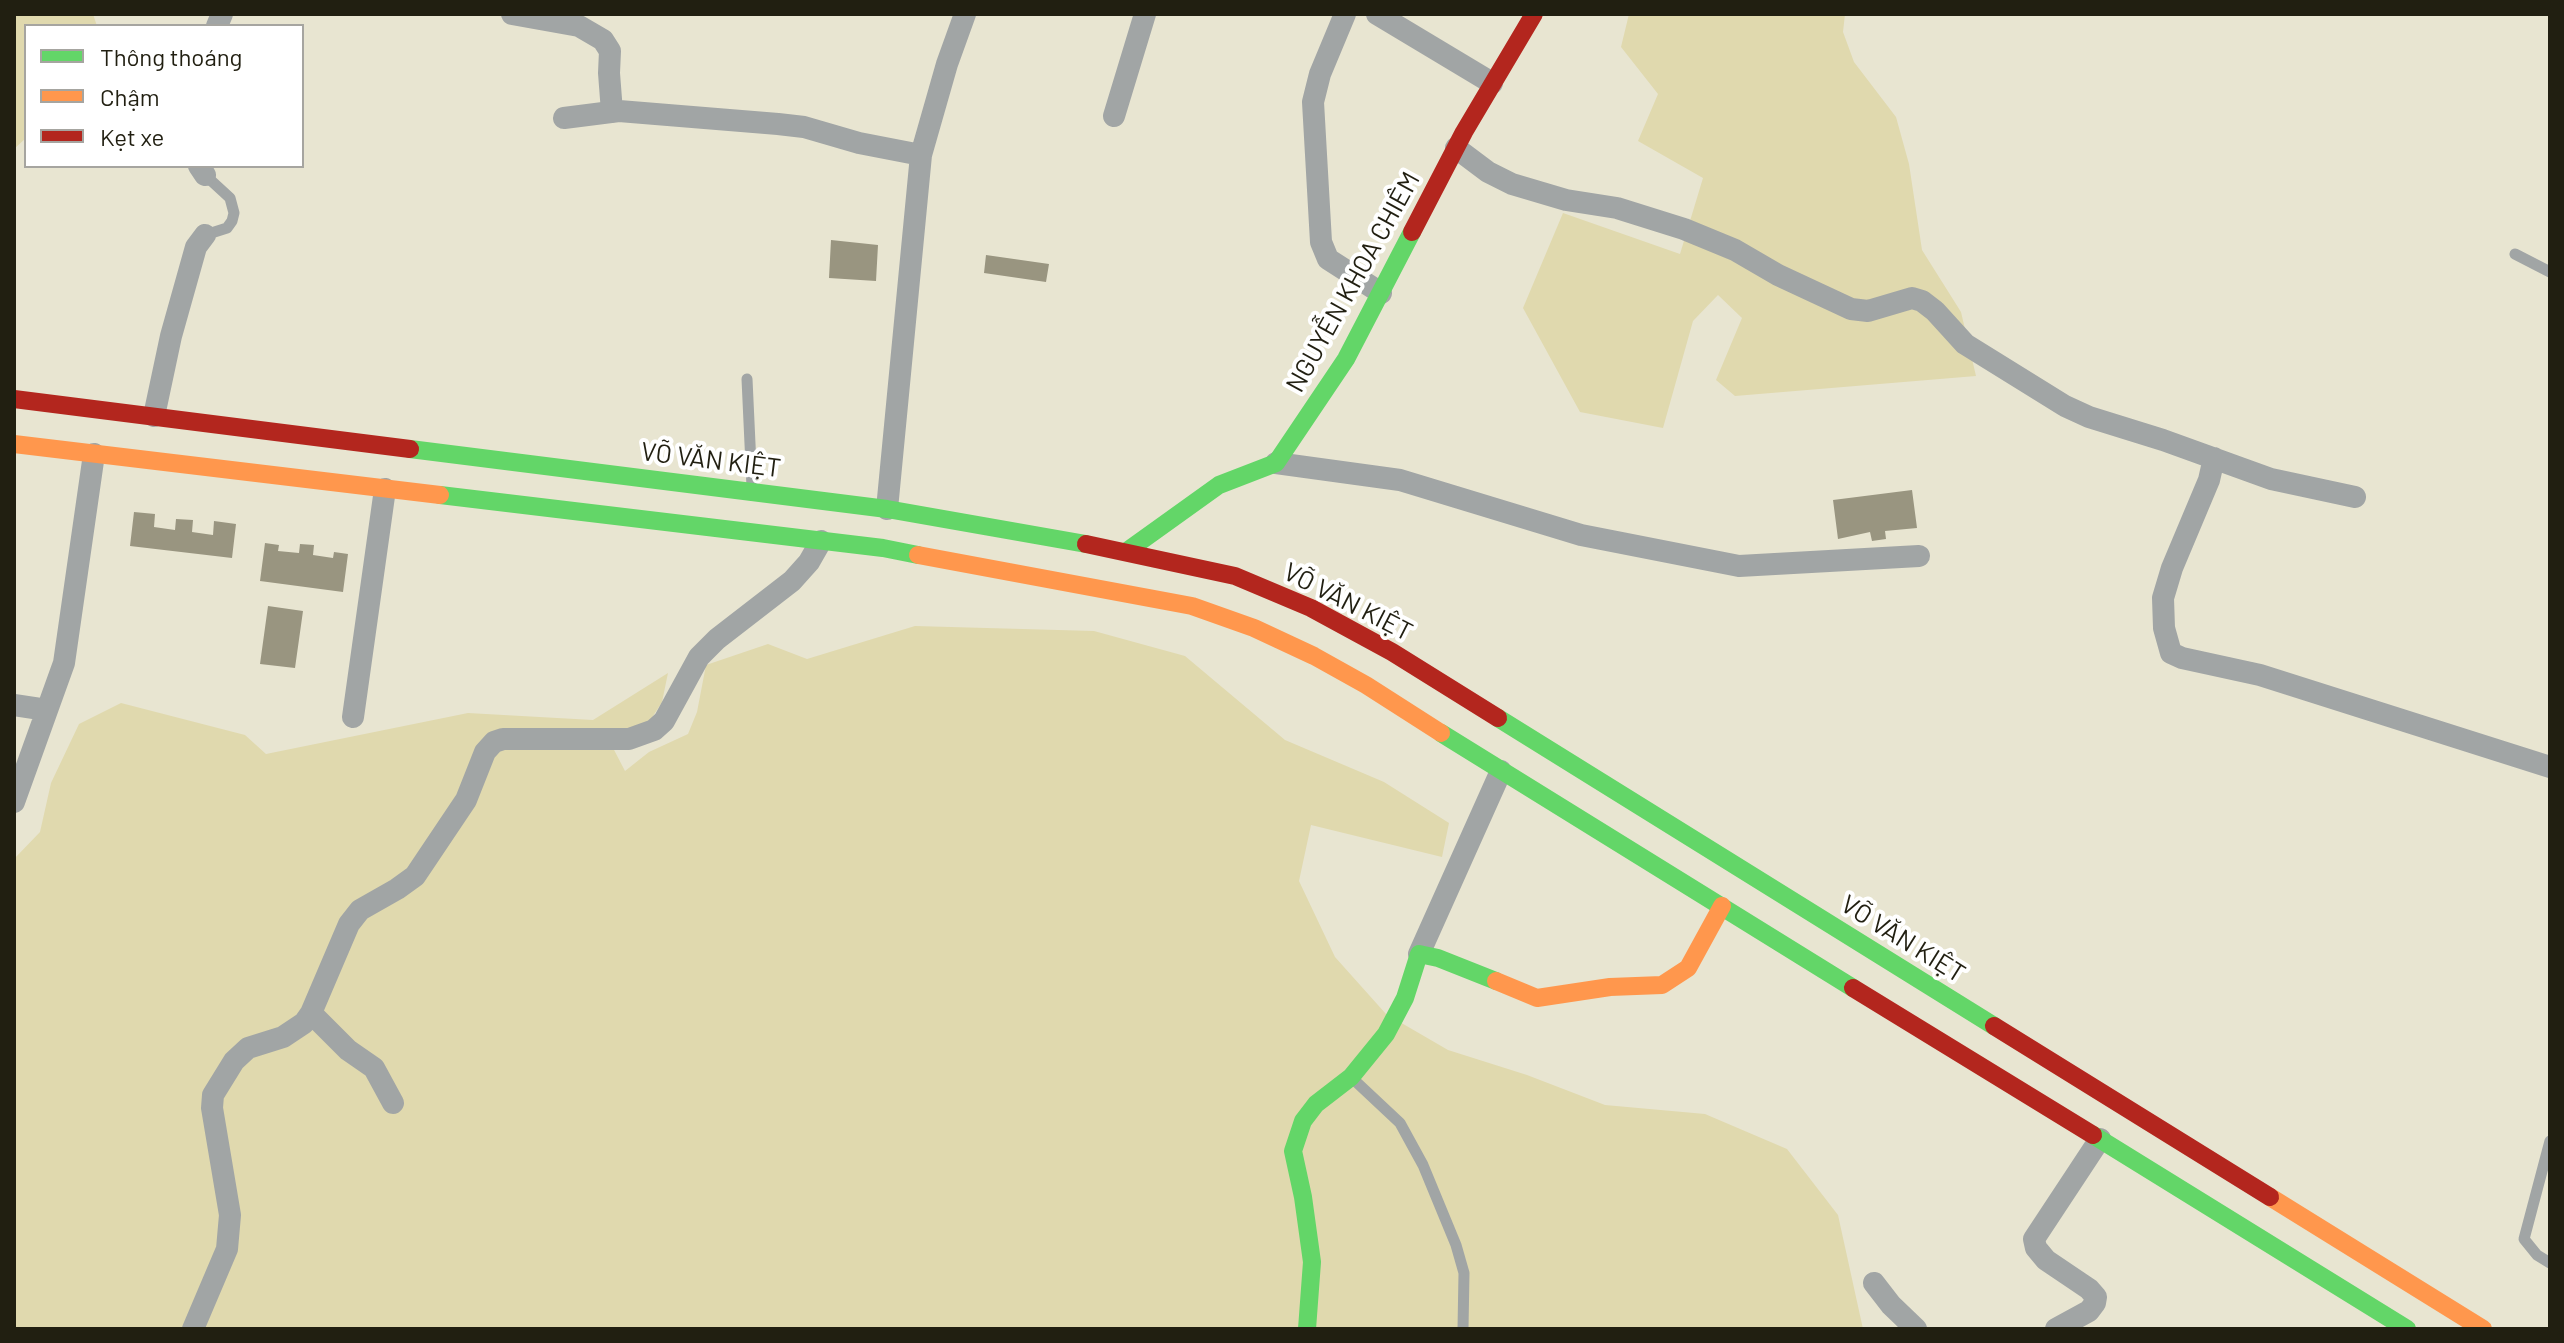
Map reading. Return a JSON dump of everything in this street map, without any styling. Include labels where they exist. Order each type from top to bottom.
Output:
[{"type":"main road","name":"NGUYỄN KHOA CHIÊM","points":[[1276,463],[1346,359],[1456,148],[1534,14]]},
{"type":"main road","name":"VÕ VĂN KIỆT","points":[[14,399],[154,416],[385,489],[883,548],[1192,606],[1254,628],[1366,685],[1501,771],[1733,889],[2483,1329]]},
{"type":"main road","name":"VÕ VĂN KIỆT","points":[[14,444],[94,454],[262,452],[752,491],[887,509],[1127,551],[1235,576],[1311,608],[1392,652],[2100,1139],[2407,1329]]},
{"type":"main road","points":[[1120,591],[1127,551],[1219,485],[1276,463]]},
{"type":"main road","points":[[1307,1329],[1312,1262],[1293,1151],[1303,1121],[1316,1104],[1351,1077],[1386,1034],[1405,998],[1419,954],[1438,958],[1537,998],[1610,987],[1662,985],[1688,968],[1733,889]]},
{"type":"street","points":[[512,14],[579,26],[603,40],[610,51],[612,112]]},
{"type":"street","points":[[887,509],[921,155],[964,14]]},
{"type":"street","points":[[1114,116],[1145,14]]},
{"type":"street","points":[[1345,14],[1320,74],[1313,102],[1321,242],[1328,259],[1381,293]]},
{"type":"street","points":[[1377,14],[1492,83]]},
{"type":"street","points":[[564,118],[612,112],[804,127],[859,143],[921,155]]},
{"type":"street","points":[[1456,148],[1488,172],[1512,184],[1542,194],[1617,208],[1684,229],[1735,250],[1778,275],[1851,309],[1868,311],[1912,298],[1922,301],[1965,344],[2065,406],[2089,417],[2271,479],[2355,497]]},
{"type":"street","points":[[154,416],[171,336],[196,247],[205,235]]},
{"type":"street","points":[[14,802],[64,663],[94,454]]},
{"type":"street","points":[[2214,458],[2209,480],[2163,598],[2164,628],[2171,653],[2260,675],[2550,767]]},
{"type":"street","points":[[1276,463],[1400,480],[1581,535],[1739,566],[1919,556]]},
{"type":"street","points":[[353,717],[385,489]]},
{"type":"street","points":[[193,1329],[227,1249],[230,1215],[212,1108],[213,1095],[234,1061],[248,1048],[297,1030],[311,1013],[349,924],[360,910],[415,876],[466,800],[485,752],[494,742],[503,739],[629,739],[654,730],[664,721],[699,657],[717,639],[792,581],[809,562],[821,541]]},
{"type":"street","points":[[14,705],[47,710]]},
{"type":"street","points":[[1419,954],[1501,771]]},
{"type":"street","points":[[311,1013],[348,1050],[374,1068],[393,1103]]},
{"type":"street","points":[[2056,1329],[2089,1311],[2096,1297],[2046,1260],[2036,1248],[2034,1239],[2100,1139]]},
{"type":"street","points":[[1874,1283],[1916,1329]]},
{"type":"lane","points":[[202,170],[230,198],[234,213],[227,228],[205,235]]},
{"type":"lane","points":[[2515,254],[2550,272]]},
{"type":"lane","points":[[747,379],[752,491]]},
{"type":"lane","points":[[1351,1077],[1400,1123],[1423,1165],[1456,1245],[1464,1273],[1463,1329]]},
{"type":"lane","points":[[2550,1141],[2524,1239],[2537,1255],[2550,1263]]},
{"type":"shaded area","points":[[14,14],[93,14],[96,24],[24,24],[24,140],[14,149]]},
{"type":"shaded area","points":[[1629,14],[1845,14],[1843,32],[1854,62],[1896,117],[1909,164],[1922,250],[1961,312],[1976,376],[1735,396],[1716,380],[1742,318],[1718,295],[1693,321],[1663,428],[1580,412],[1523,308],[1563,213],[1680,254],[1703,178],[1638,141],[1658,94],[1621,47]]},
{"type":"shaded area","points":[[915,626],[1094,631],[1185,656],[1285,740],[1384,782],[1449,823],[1442,857],[1311,825],[1299,881],[1335,957],[1386,1014],[1448,1050],[1527,1075],[1605,1105],[1705,1114],[1787,1149],[1838,1215],[1863,1329],[14,1329],[14,859],[40,832],[51,783],[79,724],[121,703],[245,735],[266,754],[468,713],[593,720],[668,673],[662,702],[639,738],[612,746],[625,771],[649,752],[688,734],[697,712],[706,665],[768,644],[807,659]]},
{"type":"building","points":[[831,240],[878,245],[876,281],[829,278]]},
{"type":"building","points":[[986,255],[1049,264],[1046,282],[984,273]]},
{"type":"building","points":[[1912,490],[1917,528],[1885,531],[1886,539],[1872,541],[1870,532],[1838,539],[1833,500]]},
{"type":"building","points":[[134,512],[155,514],[154,527],[175,530],[176,519],[193,520],[192,532],[213,535],[214,521],[236,524],[232,558],[130,546]]},
{"type":"building","points":[[265,543],[279,545],[278,551],[299,553],[300,544],[314,545],[313,555],[333,558],[334,552],[348,554],[343,592],[260,581]]},
{"type":"building","points":[[268,606],[303,611],[295,668],[260,664]]},
{"type":"traffic: fast","points":[[1127,551],[1219,485],[1276,463],[1346,359],[1412,232]]},
{"type":"traffic: fast","points":[[410,449],[887,509],[1086,544]]},
{"type":"traffic: fast","points":[[440,495],[883,548],[918,555]]},
{"type":"traffic: fast","points":[[1498,718],[1994,1026]]},
{"type":"traffic: fast","points":[[1441,733],[1853,988]]},
{"type":"traffic: fast","points":[[1307,1329],[1312,1262],[1293,1151],[1303,1121],[1316,1104],[1351,1077],[1386,1034],[1405,998],[1419,954],[1438,958],[1496,981]]},
{"type":"traffic: fast","points":[[2093,1135],[2407,1329]]},
{"type":"traffic: slow","points":[[14,444],[440,495]]},
{"type":"traffic: slow","points":[[918,555],[1192,606],[1254,628],[1314,656],[1441,733]]},
{"type":"traffic: slow","points":[[1496,981],[1537,998],[1610,987],[1662,985],[1688,968],[1722,906]]},
{"type":"traffic: slow","points":[[2270,1197],[2483,1329]]},
{"type":"traffic: jam","points":[[1412,232],[1464,132],[1534,14]]},
{"type":"traffic: jam","points":[[14,399],[410,449]]},
{"type":"traffic: jam","points":[[1086,544],[1235,576],[1311,608],[1392,652],[1498,718]]},
{"type":"traffic: jam","points":[[1853,988],[2093,1135]]},
{"type":"traffic: jam","points":[[1994,1026],[2270,1197]]}]
